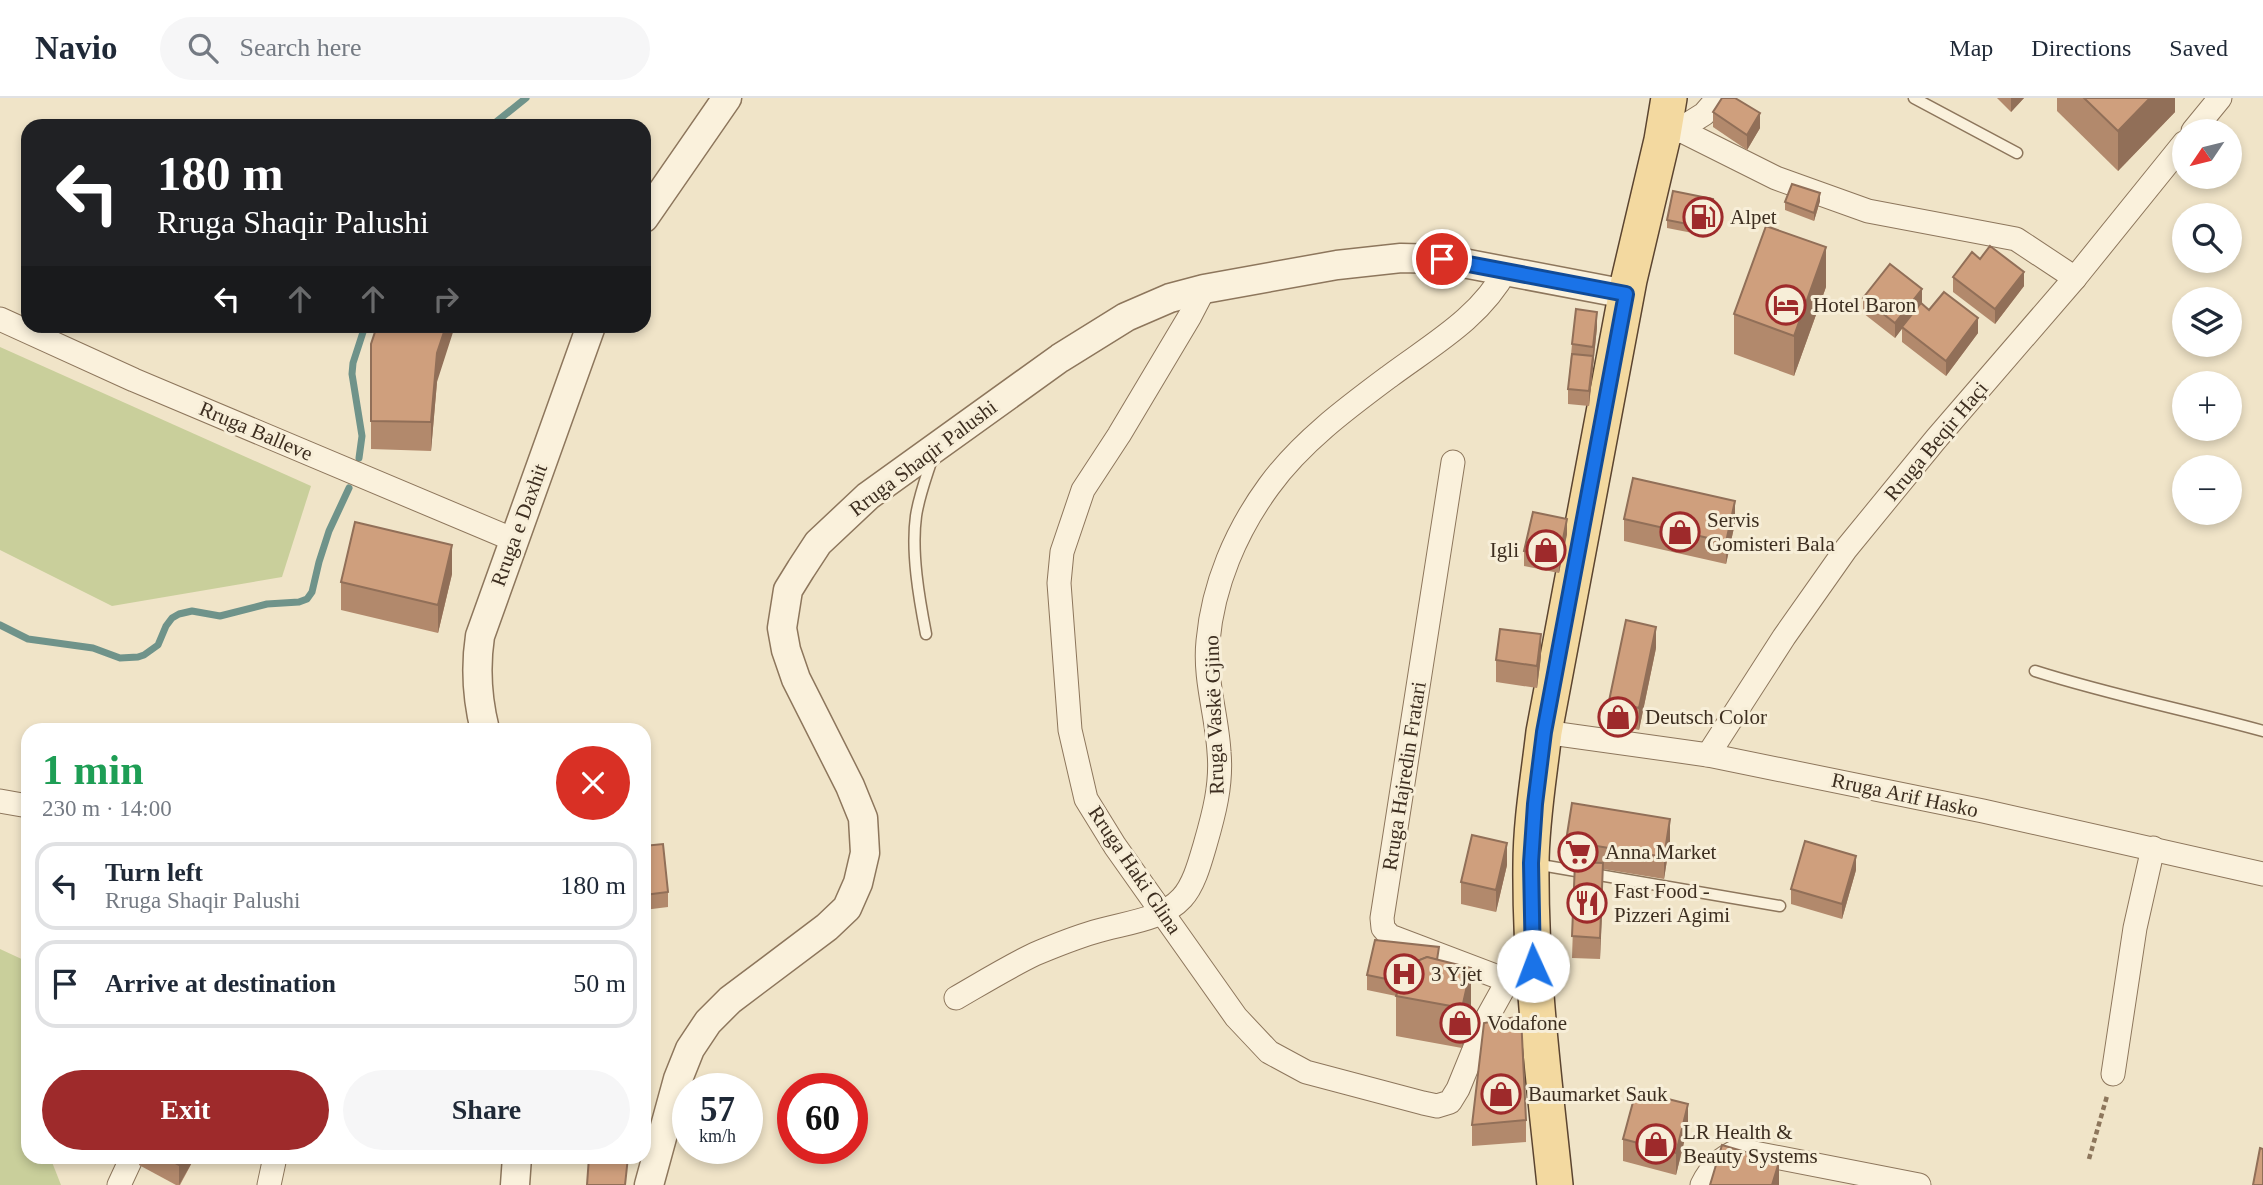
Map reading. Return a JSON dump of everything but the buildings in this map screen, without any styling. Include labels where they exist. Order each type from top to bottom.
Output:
[{"type":"main road","points":[[1555,1185],[1521,985],[1535,804],[1544,732],[1626,294],[1670,123]]},
{"type":"street","points":[[651,208],[727,98]]},
{"type":"street","points":[[1670,123],[1704,114],[1718,98]]},
{"type":"street","points":[[2203,119],[2220,98]]},
{"type":"street","points":[[1670,123],[1776,178],[1868,211],[2016,239],[2075,278]]},
{"type":"street","name":"Rruga Beqir Haçi","points":[[1708,755],[1784,637],[1846,549],[1936,439],[2075,278],[2172,158]]},
{"type":"street","name":"Rruga Shaqir Palushi","points":[[649,1185],[678,1079],[690,1049],[708,1022],[730,1000],[827,927],[847,908],[858,883],[865,853],[863,818],[796,679],[782,628],[788,590],[818,543],[868,496],[1060,358],[1126,317],[1170,298],[1204,289],[1337,265],[1401,258],[1442,259],[1626,294]]},
{"type":"street","name":"Rruga Vaskë Gjino","points":[[956,998],[1035,954],[1093,932],[1162,913],[1182,898],[1201,859],[1217,803],[1220,752],[1210,695],[1208,642],[1219,587],[1233,544],[1269,486],[1297,452],[1381,384],[1449,335],[1478,309],[1506,270]]},
{"type":"street","name":"Rruga Haki Glina","points":[[1204,289],[1126,423],[1083,490],[1062,552],[1059,583],[1070,730],[1086,799],[1115,846],[1236,1017],[1269,1052],[1306,1072],[1437,1106],[1450,1102],[1487,1018],[1521,985]]},
{"type":"street","name":"Rruga Balleve","points":[[0,319],[21,328]]},
{"type":"street","name":"Rruga Balleve","points":[[31,333],[147,385],[514,540]]},
{"type":"street","name":"Rruga e Daxhit","points":[[484,723],[477,689],[476,663],[480,636],[588,333]]},
{"type":"street","name":"Rruga Hajredin Fratari","points":[[1453,462],[1382,918],[1383,928],[1391,936],[1521,985]]},
{"type":"street","name":"Rruga Arif Hasko","points":[[1544,732],[1708,755],[1983,811],[2263,874]]},
{"type":"street","points":[[0,801],[21,805]]},
{"type":"street","points":[[2113,1074],[2135,928],[2153,849]]},
{"type":"street","points":[[1703,1185],[1723,1157],[1739,1150],[1909,1184]]},
{"type":"street","points":[[119,1185],[129,1164]]},
{"type":"street","points":[[269,1185],[274,1164]]},
{"type":"street","points":[[515,1185],[516,1164]]},
{"type":"lane","points":[[1913,98],[2017,153]]},
{"type":"lane","points":[[926,634],[918,588],[916,519],[919,497],[936,446]]},
{"type":"lane","points":[[2035,671],[2081,686],[2181,708],[2263,731]]},
{"type":"lane","points":[[1531,863],[1780,906]]},
{"type":"path","points":[[2089,1159],[2113,1074]]},
{"type":"green space","points":[[0,347],[311,486],[282,577],[112,606],[0,550]]},
{"type":"green space","points":[[0,949],[21,959],[21,1164],[53,1164],[61,1185],[0,1185]]},
{"type":"waterway","points":[[500,119],[526,98]]},
{"type":"waterway","points":[[359,458],[362,436],[352,374],[363,333]]},
{"type":"waterway","points":[[0,625],[28,639],[93,648],[120,658],[138,657],[158,645],[166,626],[179,614],[192,611],[220,616],[267,604],[307,599],[312,592],[329,531],[349,488]]},
{"type":"place","name":"Alpet","points":[[1703,217]]},
{"type":"place","name":"Hotel Baron","points":[[1786,305]]},
{"type":"place","name":"Servis Gomisteri Bala","points":[[1680,532]]},
{"type":"place","name":"Igli","points":[[1546,550]]},
{"type":"place","name":"Deutsch Color","points":[[1618,717]]},
{"type":"place","name":"Anna Market","points":[[1578,852]]},
{"type":"place","name":"Fast Food - Pizzeri Agimi","points":[[1587,903]]},
{"type":"place","name":"3 Yjet","points":[[1404,974]]},
{"type":"place","name":"Vodafone","points":[[1460,1023]]},
{"type":"place","name":"Baumarket Sauk","points":[[1501,1094]]},
{"type":"place","name":"LR Health & Beauty Systems","points":[[1656,1144]]},
{"type":"route","points":[[1442,259],[1626,294],[1544,732],[1531,863],[1533,966]]}]
